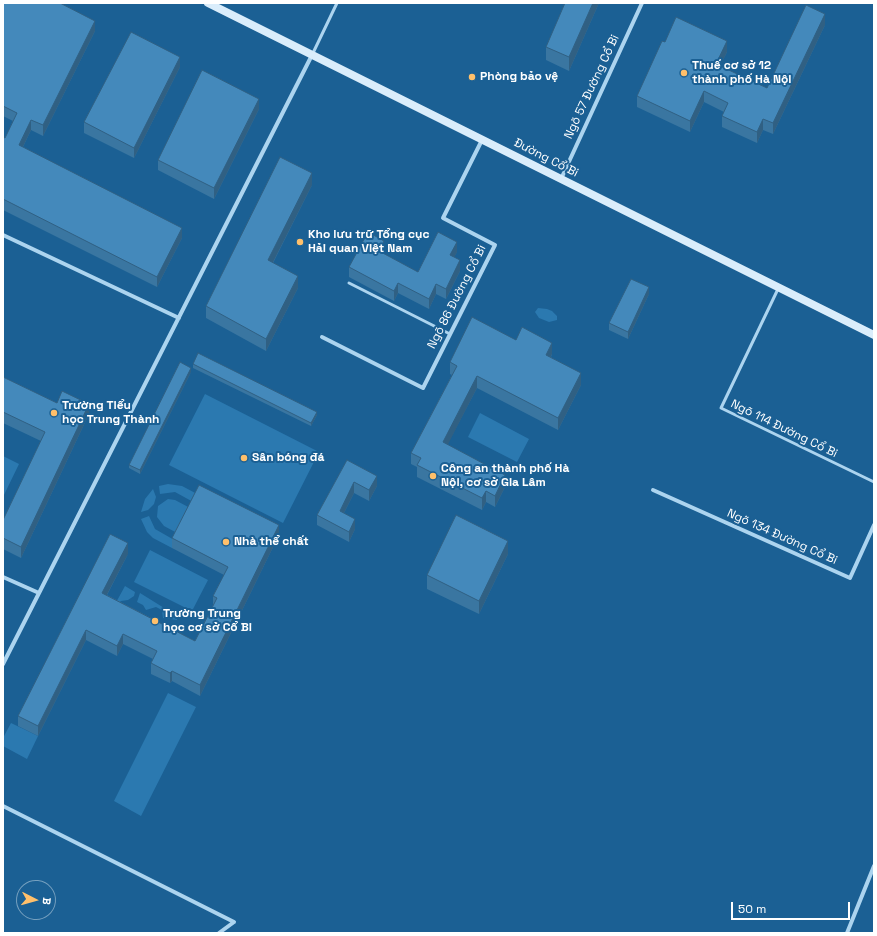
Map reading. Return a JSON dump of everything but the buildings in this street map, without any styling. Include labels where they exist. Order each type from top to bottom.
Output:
[{"type":"main road","name":"Đường Cổ Bi","points":[[208,3],[874,335]]},
{"type":"street","name":"Ngõ 57 Đường Cổ Bi","points":[[561,179],[642,3]]},
{"type":"street","points":[[3,664],[312,55]]},
{"type":"street","name":"Ngõ 86 Đường Cổ Bi","points":[[322,337],[423,388],[495,244],[443,218],[482,140]]},
{"type":"street","points":[[3,235],[179,318]]},
{"type":"street","name":"Ngõ 134 Đường Cổ Bi","points":[[653,490],[850,578],[874,525]]},
{"type":"street","points":[[3,577],[39,593]]},
{"type":"street","points":[[3,806],[234,922],[219,933]]},
{"type":"street","points":[[847,933],[874,866]]},
{"type":"lane","points":[[312,55],[337,3]]},
{"type":"lane","points":[[349,283],[450,334]]},
{"type":"lane","name":"Ngõ 114 Đường Cổ Bi","points":[[778,288],[721,408],[874,482]]},
{"type":"shaded area","points":[[538,308],[552,311],[557,316],[557,320],[549,322],[539,318],[535,312]]},
{"type":"shaded area","name":"Sân bóng đá","points":[[205,394],[319,452],[283,523],[169,465]]},
{"type":"shaded area","points":[[480,413],[529,439],[517,462],[468,437]]},
{"type":"shaded area","points":[[3,456],[19,464],[3,497]]},
{"type":"shaded area","points":[[168,484],[182,486],[199,495],[195,503],[175,492],[160,494],[159,486]]},
{"type":"shaded area","points":[[153,489],[156,497],[154,504],[148,510],[141,512],[145,499]]},
{"type":"shaded area","points":[[168,499],[175,500],[192,509],[179,534],[164,526],[157,517],[158,506]]},
{"type":"shaded area","points":[[149,516],[155,529],[176,541],[172,548],[153,538],[147,532],[141,519]]},
{"type":"shaded area","points":[[150,550],[208,580],[192,611],[134,582]]},
{"type":"shaded area","points":[[125,586],[135,592],[134,596],[128,600],[121,601],[113,608]]},
{"type":"shaded area","points":[[140,593],[177,616],[177,620],[163,618],[162,610],[156,607],[146,610],[143,605],[137,602]]},
{"type":"shaded area","points":[[168,693],[196,707],[141,816],[114,801]]},
{"type":"shaded area","points":[[11,723],[38,736],[27,759],[3,746],[3,738]]},
{"type":"place","name":"Thuế cơ sở 12 thành phố Hà Nội","points":[[684,73]]},
{"type":"place","name":"Phòng bảo vệ","points":[[472,77]]},
{"type":"place","name":"Kho lưu trữ Tổng cục Hải quan Việt Nam","points":[[300,242]]},
{"type":"place","name":"Trường Tiểu học Trung Thành","points":[[54,413]]},
{"type":"place","name":"Sân bóng đá","points":[[244,458]]},
{"type":"place","name":"Công an thành phố Hà Nội, cơ sở Gia Lâm","points":[[433,476]]},
{"type":"place","name":"Nhà thể chất","points":[[226,542]]},
{"type":"place","name":"Trường Trung học cơ sở Cổ Bi","points":[[155,621]]}]
